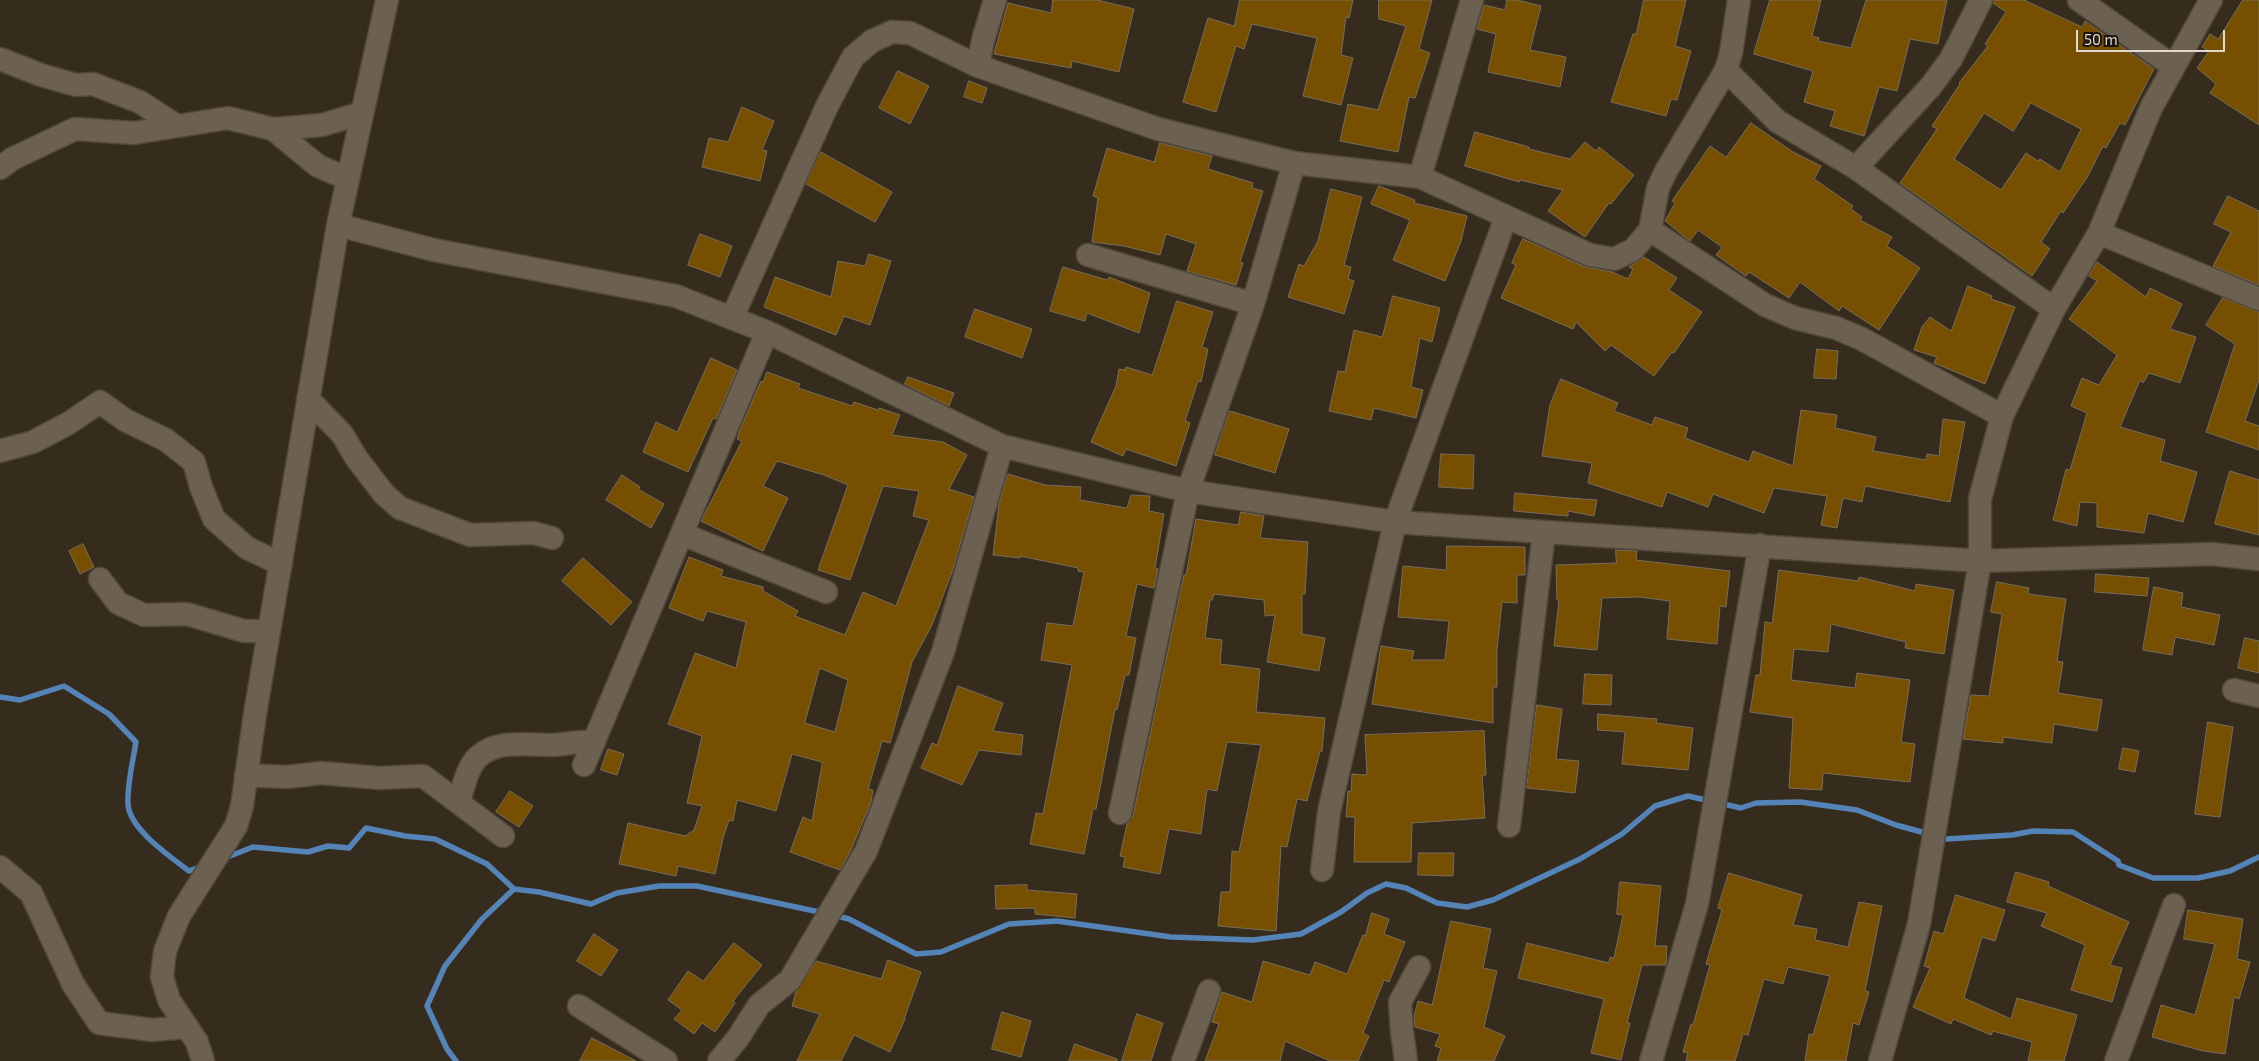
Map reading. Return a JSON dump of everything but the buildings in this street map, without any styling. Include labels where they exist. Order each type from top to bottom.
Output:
[{"type":"street","points":[[203,1061],[197,1042],[169,1000],[162,977],[164,951],[179,916],[236,826],[242,806],[269,631],[338,225],[387,0]]},
{"type":"street","points":[[978,66],[983,40],[995,0]]},
{"type":"street","points":[[1420,177],[1472,0]]},
{"type":"street","points":[[732,318],[827,106],[853,57],[872,41],[892,32],[910,33],[978,66],[1158,130],[1294,163],[1420,177],[1590,255],[1614,259],[1633,250],[1650,230],[1658,188],[1726,70],[1731,53],[1739,0]]},
{"type":"street","points":[[1856,168],[1931,86],[1950,59],[1981,0]]},
{"type":"street","points":[[2079,0],[2173,66]]},
{"type":"street","points":[[1880,1061],[1919,924],[1980,561],[1980,499],[2002,416],[2054,309],[2099,234],[2151,108],[2211,0]]},
{"type":"street","points":[[0,59],[41,76],[76,85],[93,84],[140,102],[177,126]]},
{"type":"street","points":[[1726,70],[1777,121],[1856,168],[2054,309]]},
{"type":"street","points":[[0,168],[12,159],[75,129],[134,133],[228,118],[273,129],[322,125],[362,113]]},
{"type":"street","points":[[273,129],[318,166],[348,179]]},
{"type":"street","points":[[1120,813],[1188,491],[1253,304],[1294,163]]},
{"type":"street","points":[[1322,870],[1329,812],[1395,522],[1506,217]]},
{"type":"street","points":[[338,225],[434,250],[676,296],[767,332],[1002,446],[1188,491],[1395,522],[1760,544],[1980,561],[2211,554],[2259,559]]},
{"type":"street","points":[[1650,230],[1764,305],[1795,318],[1836,328],[1862,339],[2002,416]]},
{"type":"street","points":[[2099,234],[2259,299]]},
{"type":"street","points":[[1088,255],[1253,304]]},
{"type":"street","points":[[584,765],[767,332]]},
{"type":"street","points":[[308,400],[342,434],[357,459],[379,487],[400,508],[470,535],[534,533],[552,538]]},
{"type":"street","points":[[0,450],[33,442],[69,423],[100,402],[126,420],[166,440],[194,462],[201,487],[214,519],[247,548],[281,564]]},
{"type":"street","points":[[719,1061],[738,1038],[759,1005],[790,980],[866,851],[943,652],[1002,446]]},
{"type":"street","points":[[1510,826],[1544,532]]},
{"type":"street","points":[[682,534],[826,592]]},
{"type":"street","points":[[1652,1061],[1696,904],[1760,544]]},
{"type":"street","points":[[100,579],[118,603],[144,615],[187,614],[244,630],[269,631]]},
{"type":"street","points":[[2234,690],[2259,696]]},
{"type":"street","points":[[459,802],[467,777],[477,757],[497,746],[564,745],[580,740],[594,742]]},
{"type":"street","points":[[246,775],[287,777],[321,773],[380,778],[423,776],[503,836]]},
{"type":"street","points":[[0,867],[31,893],[73,984],[99,1023],[152,1030],[188,1027]]},
{"type":"street","points":[[2116,1061],[2174,905]]},
{"type":"street","points":[[1406,1061],[1400,1002],[1419,967]]},
{"type":"street","points":[[1183,1061],[1209,991]]},
{"type":"street","points":[[579,1006],[666,1061]]},
{"type":"waterway","points":[[0,697],[20,700],[64,686],[109,714],[136,742],[128,796],[130,813],[135,823],[152,842],[189,871],[202,866]]},
{"type":"waterway","points":[[833,915],[849,919],[916,954],[941,952],[1009,924],[1057,921],[1171,937],[1253,940],[1301,934],[1341,912],[1367,893],[1386,884],[1406,888],[1437,903],[1467,907],[1493,900],[1580,859],[1622,834],[1655,806],[1688,796],[1710,801]]},
{"type":"waterway","points":[[1719,803],[1741,808],[1756,803],[1800,802],[1857,810],[1896,825],[1929,834]]},
{"type":"waterway","points":[[225,858],[253,847],[308,852],[328,846],[349,848],[366,828],[405,836],[435,839],[487,864],[514,889],[539,892],[591,904],[617,893],[659,886],[697,886],[824,913]]},
{"type":"waterway","points":[[1938,836],[1946,839],[2012,835],[2033,831],[2073,832],[2118,861],[2119,865],[2153,878],[2198,878],[2230,871],[2259,857]]},
{"type":"waterway","points":[[456,1061],[447,1049],[427,1006],[445,966],[482,919],[514,889]]}]
